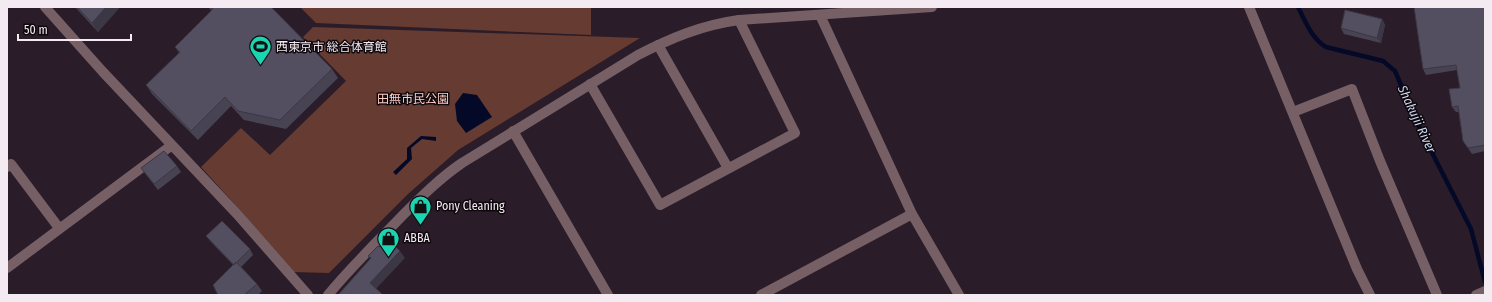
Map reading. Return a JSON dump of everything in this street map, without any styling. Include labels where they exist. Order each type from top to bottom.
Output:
[{"type":"street","points":[[45,7],[103,72],[237,214],[308,295]]},
{"type":"street","points":[[328,295],[375,243],[417,201],[453,169],[590,84],[638,55],[658,45],[715,23],[776,17],[932,7]]},
{"type":"street","points":[[1249,7],[1357,269],[1370,295]]},
{"type":"street","points":[[820,15],[912,214],[959,295]]},
{"type":"street","points":[[590,84],[660,205],[795,133],[739,20]]},
{"type":"street","points":[[658,45],[728,168]]},
{"type":"street","points":[[1293,112],[1352,89],[1380,161],[1437,295]]},
{"type":"street","points":[[513,131],[608,295]]},
{"type":"street","points":[[7,266],[172,145]]},
{"type":"street","points":[[7,166],[11,164],[59,228]]},
{"type":"street","points":[[761,295],[778,291],[912,214]]},
{"type":"green space","points":[[300,7],[591,7],[591,35],[316,23]]},
{"type":"green space","name":"田無市民公園","points":[[313,27],[640,38],[458,150],[408,194],[329,273],[292,272],[241,211],[201,167],[241,128],[270,155],[346,81],[303,37]]},
{"type":"water","points":[[463,93],[477,95],[492,117],[466,133],[457,121],[455,104]]},
{"type":"water","points":[[421,136],[436,137],[436,141],[422,139],[411,148],[412,159],[396,175],[393,172],[407,159],[407,148]]},
{"type":"building","points":[[77,7],[106,7],[92,23]]},
{"type":"building","name":"西東京市 総合体育館","points":[[211,7],[271,7],[332,69],[280,120],[238,111],[225,97],[191,131],[146,85],[180,52],[175,47],[213,9]]},
{"type":"building","points":[[1414,7],[1485,7],[1485,145],[1468,148],[1463,141],[1458,106],[1452,107],[1449,89],[1460,88],[1456,65],[1423,69]]},
{"type":"building","points":[[1345,10],[1382,19],[1377,38],[1341,28]]},
{"type":"building","points":[[164,151],[177,166],[154,184],[141,168]]},
{"type":"building","points":[[222,221],[250,249],[234,265],[206,236]]},
{"type":"building","points":[[387,239],[400,251],[370,283],[383,295],[338,295],[371,258],[368,256],[378,246],[380,247]]},
{"type":"building","points":[[236,262],[257,284],[244,295],[218,295],[213,285]]},
{"type":"waterway","name":"Shakujii River","points":[[1298,7],[1306,24],[1321,44],[1326,47],[1383,61],[1395,71],[1420,129],[1471,229],[1485,282]]},
{"type":"place","name":"西東京市 総合体育館","points":[[260,66]]},
{"type":"place","name":"Pony Cleaning","points":[[420,226]]},
{"type":"place","name":"ABBA","points":[[388,258]]}]
